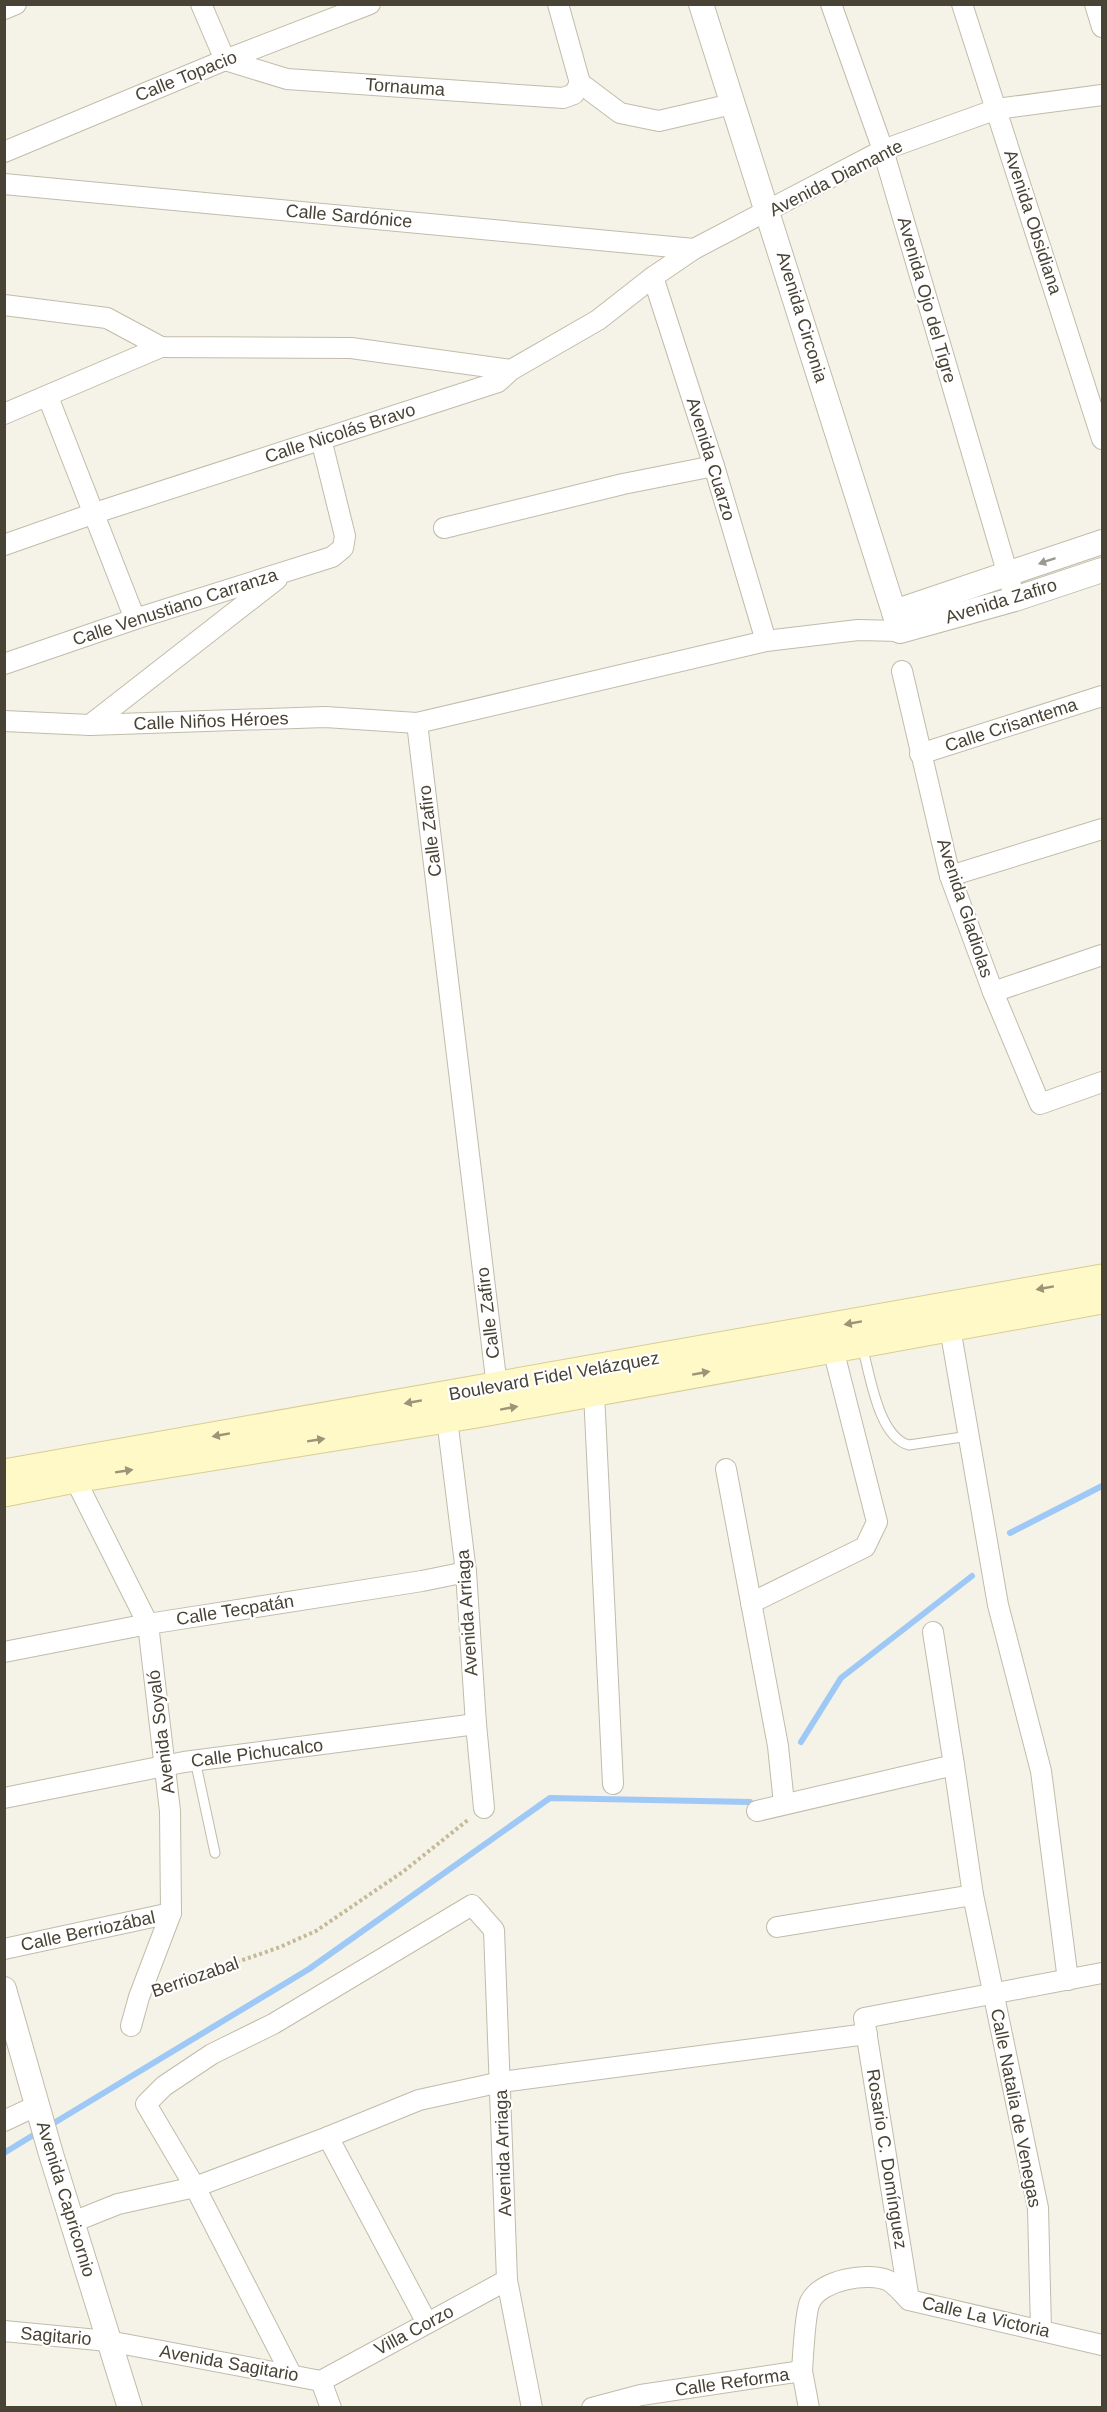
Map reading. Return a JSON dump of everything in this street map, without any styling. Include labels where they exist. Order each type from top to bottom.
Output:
[{"type":"main road","name":"Boulevard Fidel Velázquez","points":[[4,1493],[75,1479],[594,1393],[789,1346],[1102,1278]]},
{"type":"main road","name":"Boulevard Fidel Velázquez","points":[[4,1473],[497,1387],[789,1346],[833,1349],[1102,1300]]},
{"type":"street","points":[[4,9],[16,4]]},
{"type":"street","points":[[201,4],[225,60]]},
{"type":"street","name":"Calle Topacio","points":[[4,152],[225,60],[370,4]]},
{"type":"street","points":[[558,4],[580,83],[620,113],[659,122],[732,104]]},
{"type":"street","name":"Avenida Circonia","points":[[701,4],[769,212],[897,622]]},
{"type":"street","name":"Avenida Ojo del Tigre","points":[[831,4],[883,150],[1015,598]]},
{"type":"street","name":"Avenida Obsidiana","points":[[962,4],[1102,439]]},
{"type":"street","points":[[1095,4],[1102,27]]},
{"type":"street","name":"Tornauma","points":[[225,60],[287,79],[563,99],[574,94],[580,83]]},
{"type":"street","name":"Avenida Diamante","points":[[652,277],[694,249],[769,212],[883,150],[997,109],[1102,95]]},
{"type":"street","name":"Calle Sardónice","points":[[4,184],[694,249]]},
{"type":"street","name":"Calle Nicolás Bravo","points":[[4,545],[92,514],[498,382],[511,370],[598,320],[652,277]]},
{"type":"street","name":"Avenida Cuarzo","points":[[652,277],[714,466],[766,641]]},
{"type":"street","points":[[4,305],[106,318],[161,347]]},
{"type":"street","points":[[4,414],[161,347],[351,348],[511,370]]},
{"type":"street","points":[[48,397],[135,619]]},
{"type":"street","name":"Calle Venustiano Carranza","points":[[4,664],[135,619],[332,557],[344,548],[345,536],[321,439]]},
{"type":"street","points":[[444,528],[623,484],[714,466]]},
{"type":"street","points":[[417,723],[766,641],[858,630],[897,622],[1007,575],[1102,542]]},
{"type":"street","name":"Avenida Zafiro","points":[[897,622],[1015,598],[1102,570]]},
{"type":"street","points":[[90,725],[286,571]]},
{"type":"street","name":"Avenida Gladiolas","points":[[902,671],[950,876],[993,992],[1040,1104],[1102,1082]]},
{"type":"street","name":"Calle Crisantema","points":[[920,754],[1102,696]]},
{"type":"street","name":"Calle Niños Héroes","points":[[4,721],[90,725],[325,717],[417,723]]},
{"type":"street","name":"Calle Zafiro","points":[[417,723],[497,1387]]},
{"type":"street","points":[[950,876],[1102,829]]},
{"type":"street","points":[[993,992],[1102,955]]},
{"type":"street","points":[[950,1328],[998,1605],[1041,1771],[1068,1980]]},
{"type":"street","points":[[751,1603],[865,1547],[877,1522],[833,1349]]},
{"type":"street","points":[[594,1393],[613,1784]]},
{"type":"street","name":"Avenida Arriaga","points":[[447,1419],[465,1572],[484,1808]]},
{"type":"street","points":[[726,1469],[778,1746],[784,1804]]},
{"type":"street","name":"Avenida Soyaló","points":[[75,1479],[148,1624],[170,1811],[171,1913],[139,1997]]},
{"type":"street","name":"Calle Tecpatán","points":[[4,1652],[148,1624],[422,1581],[465,1572]]},
{"type":"street","name":"Calle Natalia de Venegas","points":[[933,1632],[972,1895],[1038,2208],[1041,2330]]},
{"type":"street","name":"Calle Pichucalco","points":[[4,1798],[195,1760],[476,1724]]},
{"type":"street","points":[[757,1811],[954,1765]]},
{"type":"street","points":[[777,1928],[972,1895]]},
{"type":"street","name":"Avenida Arriaga","points":[[195,2187],[146,2104],[164,2086],[212,2054],[273,2024],[472,1905],[494,1930],[507,2280],[532,2408]]},
{"type":"street","name":"Calle Berriozábal","points":[[4,1949],[171,1913]]},
{"type":"street","points":[[73,2222],[118,2204],[195,2187],[419,2100],[501,2082],[866,2026],[994,1994],[1102,1973]]},
{"type":"street","name":"Avenida Capricornio","points":[[4,1989],[51,2154],[130,2408]]},
{"type":"street","name":"Berriozabal","points":[[131,2025],[139,1997]]},
{"type":"street","name":"Rosario C. Domínguez","points":[[866,2026],[909,2300]]},
{"type":"street","points":[[4,2121],[39,2108]]},
{"type":"street","points":[[328,2137],[427,2323]]},
{"type":"street","points":[[195,2187],[291,2374]]},
{"type":"street","name":"Calle La Victoria","points":[[802,2371],[809,2303],[824,2286],[836,2282],[876,2277],[890,2282],[909,2300],[1102,2345]]},
{"type":"street","name":"Villa Corzo","points":[[321,2381],[507,2280]]},
{"type":"street","name":"Sagitario","points":[[4,2331],[108,2341]]},
{"type":"street","name":"Avenida Sagitario","points":[[108,2341],[321,2381],[331,2408]]},
{"type":"street","name":"Calle Reforma","points":[[592,2408],[802,2371],[809,2408]]},
{"type":"lane","points":[[861,1344],[882,1418],[891,1435],[901,1443],[909,1445],[969,1436]]},
{"type":"lane","points":[[195,1760],[215,1853]]},
{"type":"path","name":"Berriozabal","points":[[139,1997],[280,1947],[316,1931],[404,1871],[484,1808]]},
{"type":"waterway","points":[[1010,1533],[1102,1486]]},
{"type":"waterway","points":[[801,1742],[841,1678],[972,1576]]},
{"type":"waterway","points":[[49,2126],[309,1969],[550,1798],[750,1802]]},
{"type":"waterway","points":[[4,2153],[40,2131]]}]
